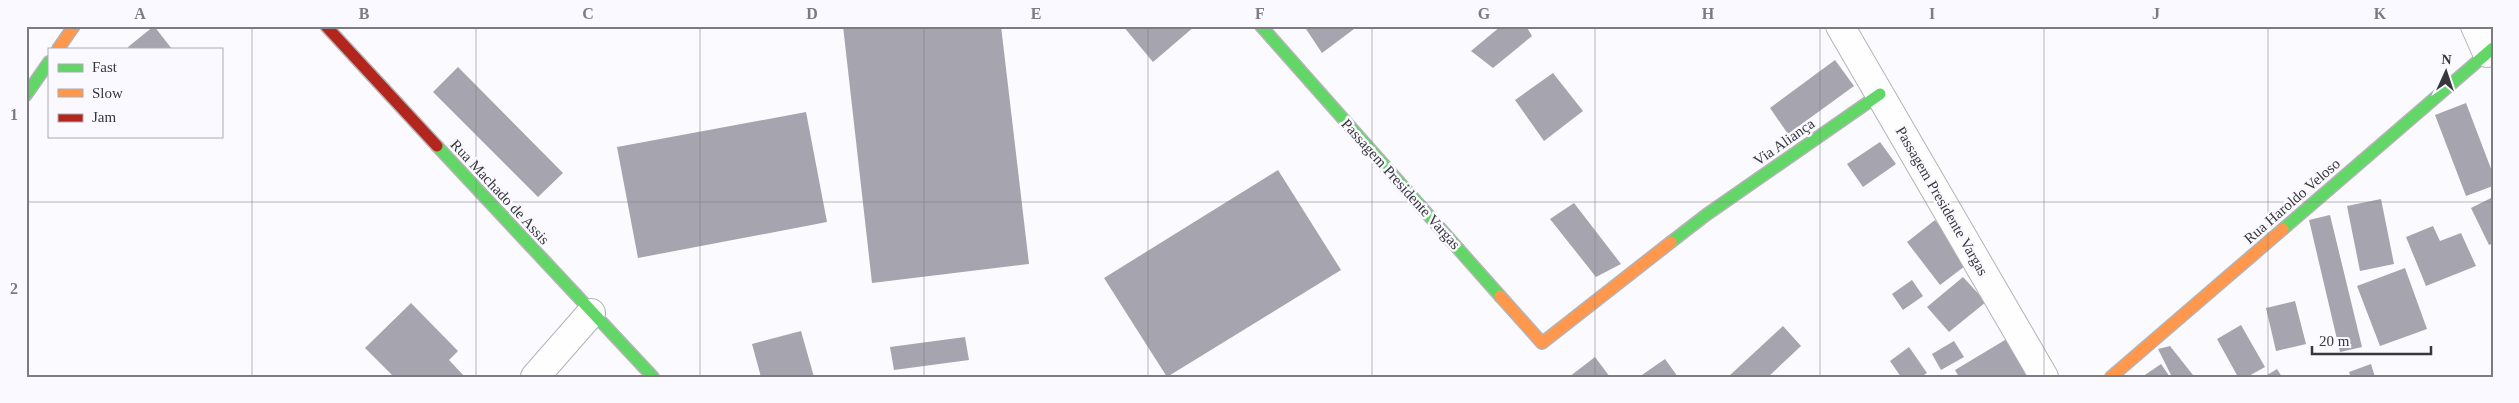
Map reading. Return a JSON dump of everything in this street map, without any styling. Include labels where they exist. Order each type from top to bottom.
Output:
[{"type":"street","points":[[59,48],[74,26]]},
{"type":"street","name":"Rua Machado de Assis","points":[[326,26],[591,313],[653,377]]},
{"type":"street","name":"Passagem Presidente Vargas","points":[[1261,26],[1542,343]]},
{"type":"street","name":"Passagem Presidente Vargas","points":[[1840,26],[2044,377]]},
{"type":"street","points":[[2475,26],[2490,50]]},
{"type":"street","name":"Rua Haroldo Veloso","points":[[2111,377],[2490,50]]},
{"type":"street","points":[[26,95],[48,63]]},
{"type":"street","name":"Via Aliança","points":[[1542,343],[1706,215],[1880,94]]},
{"type":"street","points":[[534,377],[591,313]]},
{"type":"building","points":[[154,26],[171,48],[128,48]]},
{"type":"building","points":[[843,26],[1001,26],[1029,264],[872,283]]},
{"type":"building","points":[[1123,26],[1195,26],[1153,62]]},
{"type":"building","points":[[1304,26],[1358,26],[1322,53]]},
{"type":"building","points":[[1501,26],[1526,26],[1532,36],[1493,68],[1471,51]]},
{"type":"building","points":[[1835,60],[1854,86],[1788,134],[1770,108]]},
{"type":"building","points":[[458,67],[563,173],[538,197],[433,92]]},
{"type":"building","points":[[1553,73],[1583,111],[1544,141],[1515,100]]},
{"type":"building","points":[[2466,103],[2493,174],[2493,186],[2466,196],[2435,115]]},
{"type":"building","points":[[806,112],[827,222],[638,258],[617,147]]},
{"type":"building","points":[[1880,142],[1896,164],[1863,187],[1847,164]]},
{"type":"building","points":[[1278,170],[1341,270],[1167,377],[1104,278]]},
{"type":"building","points":[[2493,197],[2493,243],[2489,245],[2471,208]]},
{"type":"building","points":[[2381,199],[2394,264],[2360,271],[2347,206]]},
{"type":"building","points":[[1574,203],[1621,264],[1596,277],[1550,219]]},
{"type":"building","points":[[2330,215],[2362,347],[2340,352],[2309,220]]},
{"type":"building","points":[[1935,220],[1969,263],[1940,285],[1907,242]]},
{"type":"building","points":[[2433,226],[2440,241],[2461,233],[2476,266],[2426,286],[2406,237]]},
{"type":"building","points":[[2405,268],[2427,329],[2380,346],[2357,286]]},
{"type":"building","points":[[1963,277],[1986,302],[1949,332],[1927,307]]},
{"type":"building","points":[[1912,280],[1923,296],[1903,310],[1892,294]]},
{"type":"building","points":[[2295,301],[2306,344],[2276,351],[2266,308]]},
{"type":"building","points":[[411,303],[458,351],[449,360],[465,377],[394,377],[365,348]]},
{"type":"building","points":[[2241,325],[2265,367],[2247,377],[2238,377],[2217,339]]},
{"type":"building","points":[[1783,326],[1801,346],[1768,377],[1728,377]]},
{"type":"building","points":[[801,331],[814,377],[761,377],[752,344]]},
{"type":"building","points":[[2015,334],[2038,370],[2026,377],[1959,377],[1955,370]]},
{"type":"building","points":[[965,337],[969,360],[894,370],[890,347]]},
{"type":"building","points":[[1954,341],[1964,357],[1941,370],[1932,354]]},
{"type":"building","points":[[2170,346],[2193,375],[2172,377],[2158,349]]},
{"type":"building","points":[[1909,347],[1927,373],[1921,377],[1901,377],[1890,361]]},
{"type":"building","points":[[1595,357],[1610,377],[1569,377]]},
{"type":"building","points":[[1665,359],[1678,377],[1639,377]]},
{"type":"building","points":[[2161,364],[2170,377],[2142,377]]},
{"type":"building","points":[[2371,364],[2375,377],[2351,377],[2349,372]]},
{"type":"building","points":[[2277,369],[2282,377],[2264,377]]},
{"type":"traffic: fast","points":[[1261,26],[1500,296]]},
{"type":"traffic: fast","points":[[2283,229],[2493,48]]},
{"type":"traffic: fast","points":[[26,95],[48,63]]},
{"type":"traffic: fast","points":[[1671,242],[1706,215],[1880,94]]},
{"type":"traffic: fast","points":[[437,146],[653,377]]},
{"type":"traffic: slow","points":[[59,48],[74,26]]},
{"type":"traffic: slow","points":[[2111,377],[2283,229]]},
{"type":"traffic: slow","points":[[1500,296],[1542,343],[1671,242]]},
{"type":"traffic: jam","points":[[326,26],[437,146]]}]
